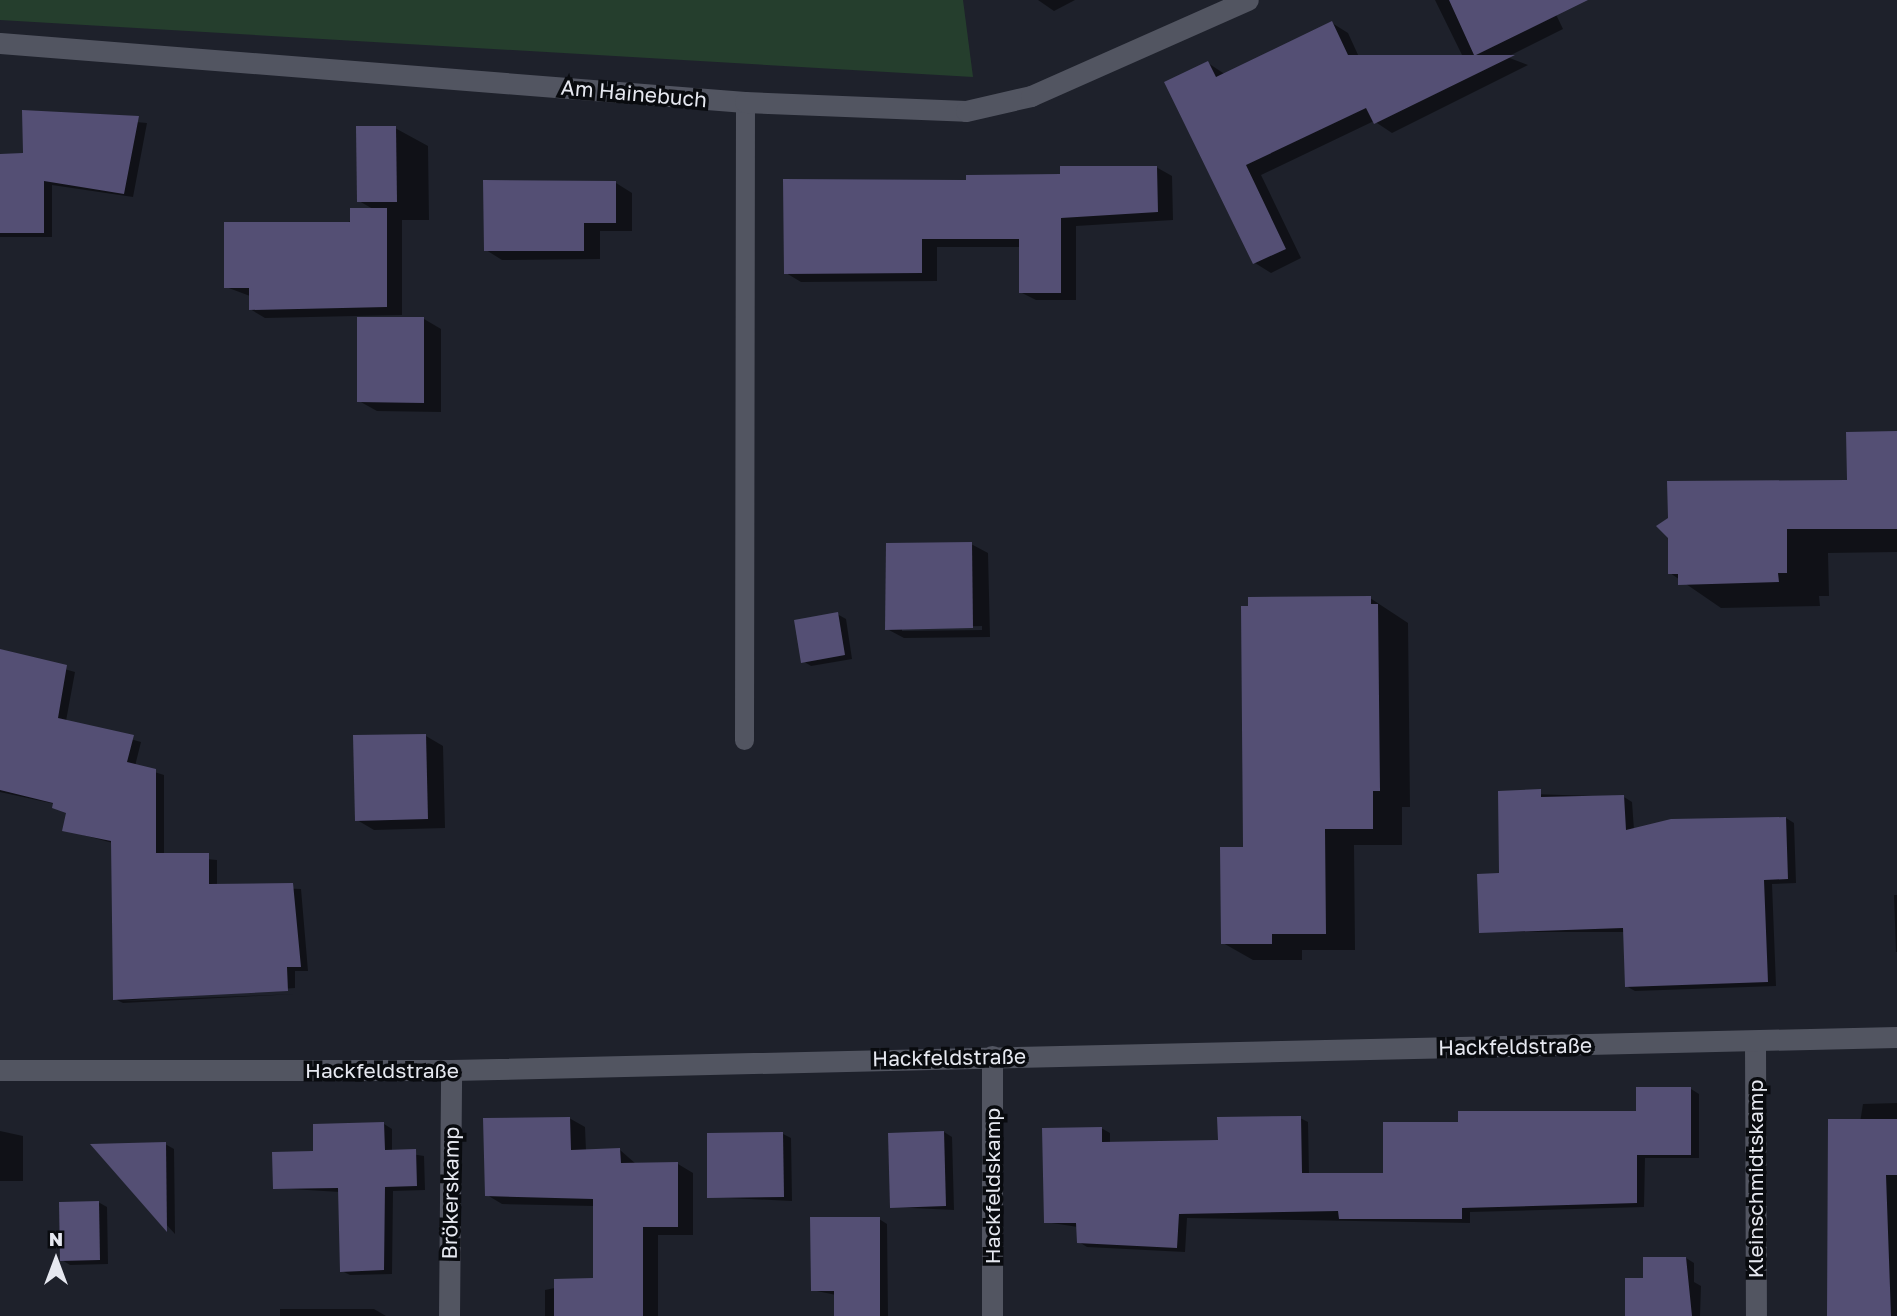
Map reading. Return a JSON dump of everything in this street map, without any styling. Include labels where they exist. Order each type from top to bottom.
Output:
[{"type":"street","name":"Am Hainebuch","points":[[0,43],[746,102],[966,111],[1031,96],[1248,0]]},
{"type":"street","name":"Hackfeldstraße","points":[[0,1070],[451,1070],[1897,1037]]},
{"type":"street","name":"Kleinschmidtskamp","points":[[1755,1042],[1756,1316]]},
{"type":"street","name":"Hackfeldskamp","points":[[992,1056],[992,1316]]},
{"type":"street","name":"Brökerskamp","points":[[449,1316],[451,1070]]},
{"type":"lane","points":[[744,740],[746,102]]},
{"type":"green space","points":[[0,0],[963,0],[973,77],[0,20]]},
{"type":"building","points":[[1449,0],[1588,0],[1476,55],[1515,55],[1374,124],[1366,108],[1246,165],[1286,249],[1253,264],[1164,82],[1208,61],[1216,77],[1332,21],[1348,55],[1474,55]]},
{"type":"building","points":[[22,110],[139,116],[124,194],[44,181],[44,233],[0,233],[0,154],[23,153]]},
{"type":"building","points":[[356,126],[396,126],[397,202],[357,202]]},
{"type":"building","points":[[1060,166],[1157,166],[1158,212],[1061,218],[1061,293],[1019,293],[1019,239],[922,239],[922,273],[784,274],[783,179],[966,180],[966,175],[1060,174]]},
{"type":"building","points":[[483,180],[616,181],[616,223],[584,223],[584,251],[484,251]]},
{"type":"building","points":[[350,208],[387,208],[387,307],[249,310],[249,288],[224,288],[224,222],[350,222]]},
{"type":"building","points":[[357,317],[424,317],[424,403],[357,402]]},
{"type":"building","points":[[1897,431],[1897,529],[1787,529],[1787,573],[1778,573],[1779,582],[1678,585],[1678,574],[1668,574],[1668,538],[1656,526],[1668,518],[1667,481],[1847,480],[1846,432]]},
{"type":"building","points":[[972,542],[973,628],[885,630],[886,543]]},
{"type":"building","points":[[1371,596],[1371,604],[1378,604],[1380,791],[1373,791],[1373,829],[1325,829],[1326,934],[1272,934],[1272,944],[1221,944],[1220,847],[1243,847],[1241,606],[1248,606],[1248,597]]},
{"type":"building","points":[[838,612],[845,655],[801,663],[794,620]]},
{"type":"building","points":[[0,649],[67,665],[58,718],[134,735],[127,762],[156,769],[156,853],[209,853],[209,884],[293,883],[301,967],[287,967],[288,991],[113,1000],[111,841],[62,831],[66,813],[52,808],[53,803],[0,790]]},
{"type":"building","points":[[426,734],[428,819],[355,821],[353,735]]},
{"type":"building","points":[[1541,789],[1541,797],[1624,795],[1626,830],[1671,819],[1786,817],[1788,879],[1764,880],[1768,982],[1625,987],[1623,928],[1479,933],[1477,874],[1499,873],[1498,791]]},
{"type":"building","points":[[1636,1087],[1691,1087],[1691,1155],[1637,1155],[1637,1203],[1462,1208],[1462,1219],[1339,1219],[1338,1211],[1179,1214],[1177,1248],[1077,1243],[1076,1223],[1044,1223],[1042,1128],[1102,1127],[1102,1142],[1218,1140],[1217,1117],[1301,1116],[1302,1173],[1383,1173],[1383,1122],[1458,1122],[1458,1111],[1636,1111]]},
{"type":"building","points":[[570,1117],[571,1150],[620,1148],[621,1163],[678,1162],[678,1227],[643,1227],[643,1316],[554,1316],[554,1279],[593,1278],[593,1199],[485,1196],[483,1118]]},
{"type":"building","points":[[1828,1119],[1897,1119],[1897,1175],[1886,1175],[1891,1316],[1827,1316]]},
{"type":"building","points":[[384,1122],[385,1150],[416,1149],[417,1186],[385,1187],[384,1270],[340,1272],[338,1188],[273,1189],[272,1152],[313,1151],[313,1124]]},
{"type":"building","points":[[944,1131],[946,1206],[890,1208],[888,1133]]},
{"type":"building","points":[[783,1132],[784,1197],[707,1198],[707,1133]]},
{"type":"building","points":[[166,1142],[167,1232],[90,1144]]},
{"type":"building","points":[[99,1201],[100,1260],[60,1261],[59,1202]]},
{"type":"building","points":[[810,1217],[880,1217],[880,1316],[834,1316],[834,1291],[811,1291]]},
{"type":"building","points":[[1643,1257],[1686,1257],[1692,1316],[1625,1316],[1625,1278],[1643,1278]]}]
